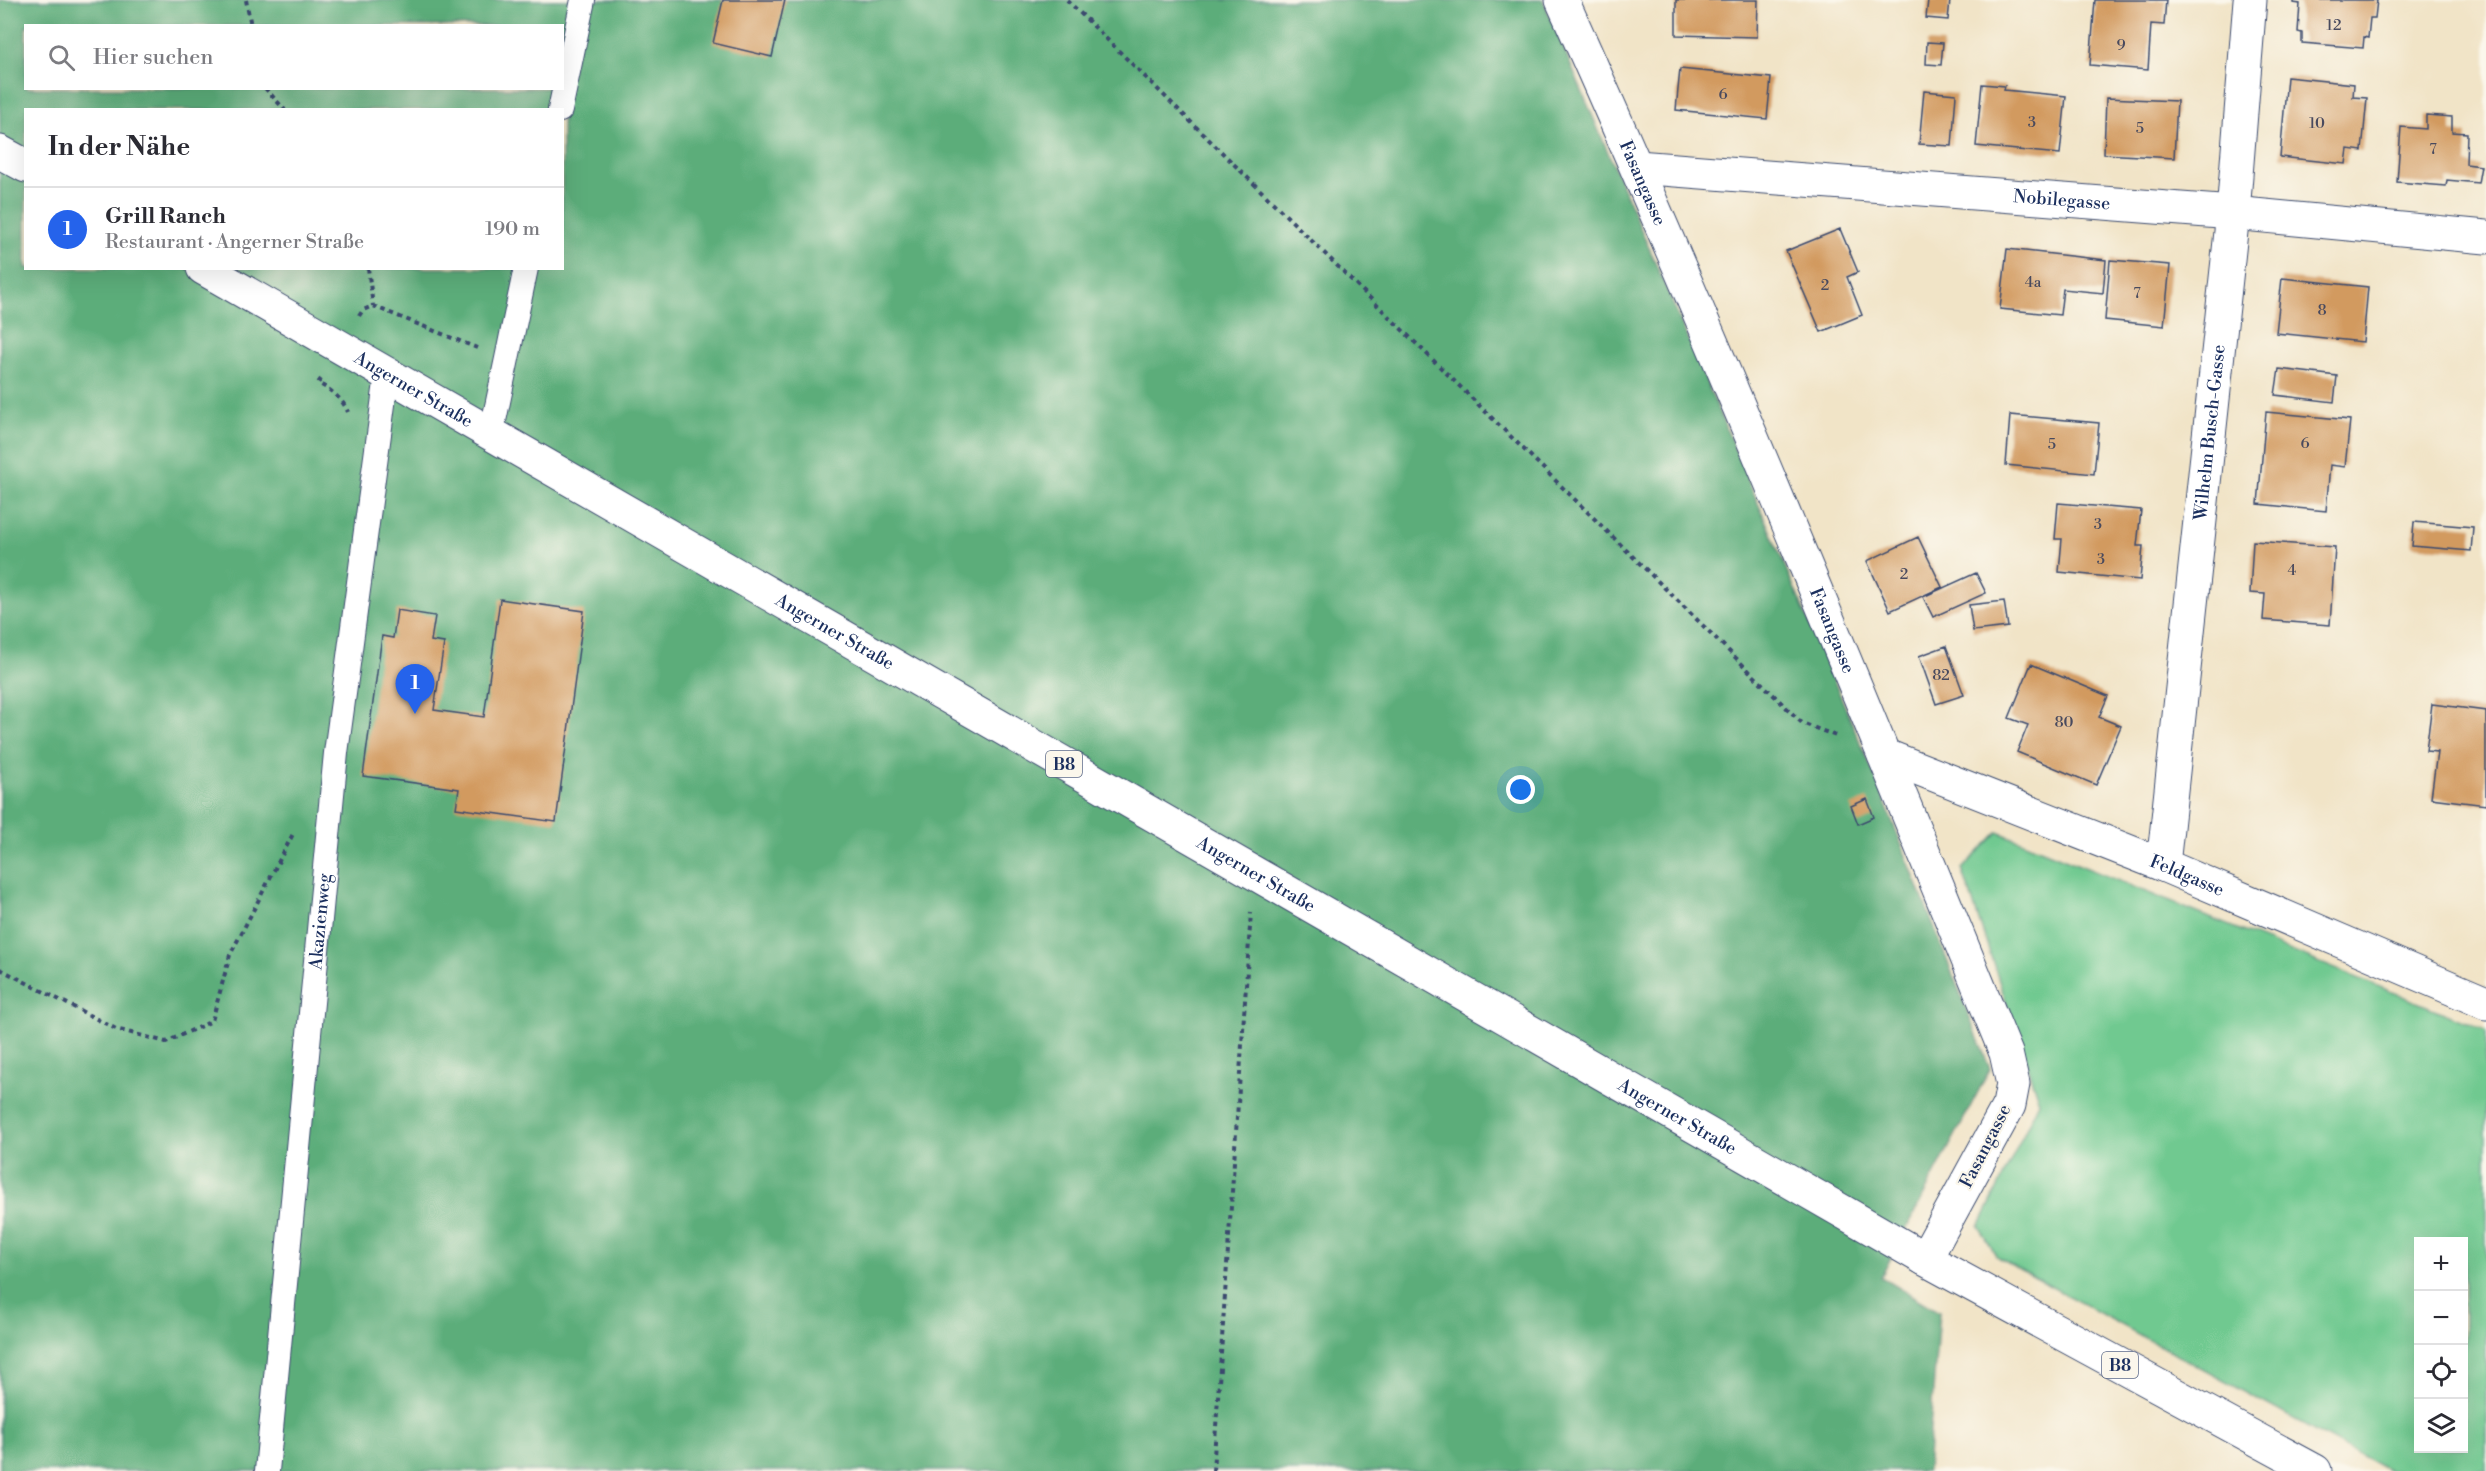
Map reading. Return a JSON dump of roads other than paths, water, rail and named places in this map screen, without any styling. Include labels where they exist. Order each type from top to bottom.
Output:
[{"type":"street","name":"Fasangasse","points":[[1562,0],[1637,167],[1884,755],[2006,1053],[2013,1084],[2009,1105],[1925,1259]]},
{"type":"street","name":"Wilhelm Busch-Gasse","points":[[2163,865],[2233,213],[2250,0]]},
{"type":"street","points":[[0,152],[24,165]]},
{"type":"street","name":"Nobilegasse","points":[[1637,167],[2233,213],[2486,237]]},
{"type":"street","name":"Angerner Straße","points":[[206,270],[1925,1259],[2314,1471]]},
{"type":"street","name":"Feldgasse","points":[[1884,755],[2163,865],[2486,1003]]},
{"type":"lane","points":[[560,108],[583,0]]},
{"type":"lane","points":[[491,435],[526,270]]},
{"type":"lane","name":"Akazienweg","points":[[267,1471],[336,753],[387,375]]},
{"type":"place","name":"Grill Ranch","points":[[415,714]]}]
